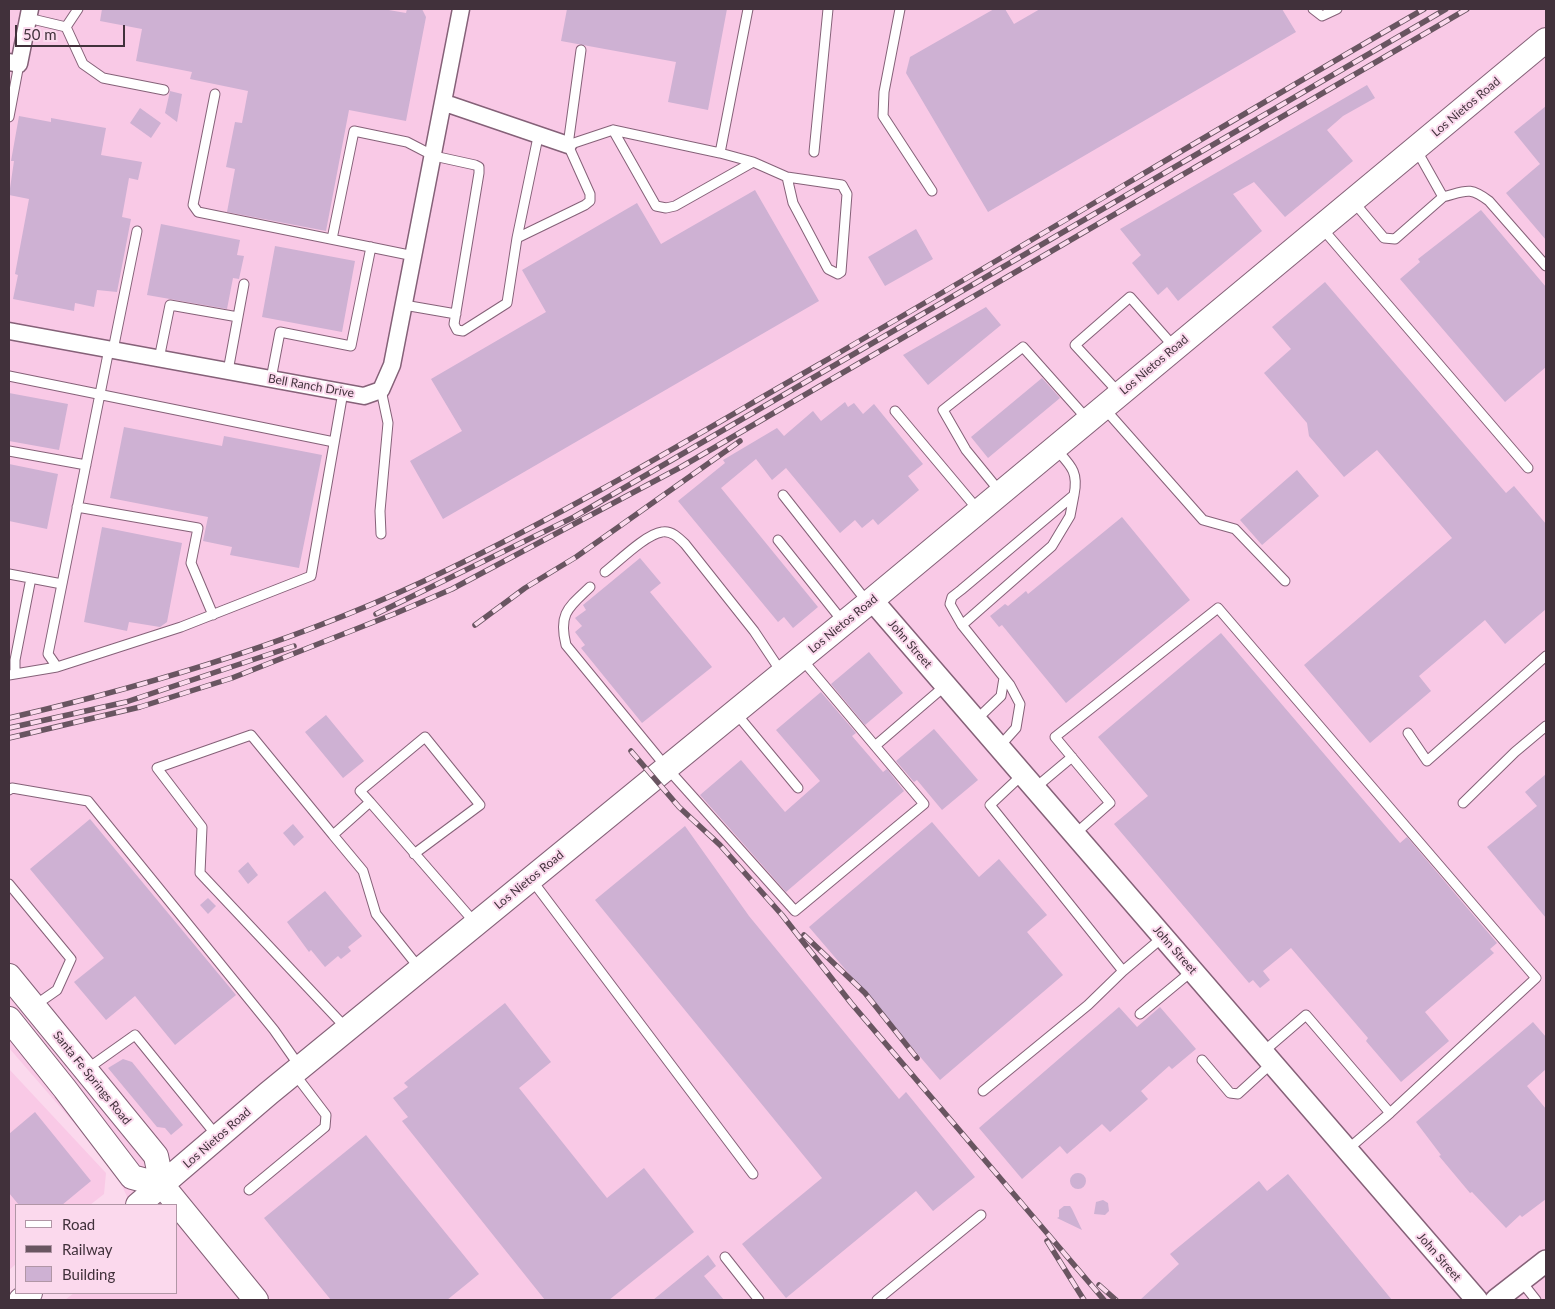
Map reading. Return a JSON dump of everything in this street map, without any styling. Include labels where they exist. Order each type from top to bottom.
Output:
[{"type":"main road","name":"Los Nietos Road","points":[[139,1204],[297,1070],[980,511],[1416,148],[1544,46]]},
{"type":"main road","name":"Santa Fe Springs Road","points":[[9,976],[156,1156],[162,1185],[178,1204]]},
{"type":"main road","points":[[33,1006],[10,1021],[65,1088],[132,1178],[162,1185]]},
{"type":"main road","name":"Santa Fe Springs Road","points":[[178,1205],[256,1300]]},
{"type":"street","points":[[381,390],[392,365],[445,103],[461,9]]},
{"type":"street","points":[[14,63],[29,13]]},
{"type":"street","points":[[445,103],[568,146]]},
{"type":"street","name":"Bell Ranch Drive","points":[[9,331],[364,396],[381,390]]},
{"type":"street","name":"John Street","points":[[870,601],[946,685],[1477,1300]]},
{"type":"street","points":[[1496,1300],[1546,1261]]},
{"type":"lane","points":[[66,27],[78,9]]},
{"type":"lane","points":[[720,153],[748,9]]},
{"type":"lane","points":[[814,152],[828,9]]},
{"type":"lane","points":[[900,9],[884,92],[883,116],[932,191]]},
{"type":"lane","points":[[1313,9],[1322,16],[1337,9]]},
{"type":"lane","points":[[29,13],[66,27],[83,64],[103,78],[164,90]]},
{"type":"lane","points":[[517,238],[590,201],[590,194],[568,146],[581,50]]},
{"type":"lane","points":[[9,117],[14,63]]},
{"type":"lane","points":[[215,94],[194,205],[198,212],[414,256]]},
{"type":"lane","points":[[613,130],[656,206],[675,206],[753,162]]},
{"type":"lane","points":[[568,146],[613,130],[720,153],[753,162],[787,177],[836,183],[845,189],[847,194],[841,272],[838,274],[828,269],[794,203],[787,177]]},
{"type":"lane","points":[[332,239],[354,132],[407,142],[434,156],[475,164],[479,168],[454,324],[457,330],[464,331],[507,303],[517,238],[538,137]]},
{"type":"lane","points":[[1416,148],[1443,197]]},
{"type":"lane","points":[[1353,201],[1384,238],[1395,239],[1443,197],[1472,190],[1489,201],[1546,266]]},
{"type":"lane","points":[[1321,227],[1528,468]]},
{"type":"lane","points":[[57,667],[48,654],[100,396],[137,231]]},
{"type":"lane","points":[[271,379],[280,332],[351,346],[371,247]]},
{"type":"lane","points":[[228,371],[244,284]]},
{"type":"lane","points":[[1104,407],[1075,345],[1130,297],[1176,348]]},
{"type":"lane","points":[[159,359],[170,305],[238,317]]},
{"type":"lane","points":[[404,305],[456,314]]},
{"type":"lane","points":[[1001,493],[966,450],[942,410],[1023,346],[1104,407],[1203,520],[1235,529],[1284,581]]},
{"type":"lane","points":[[9,376],[334,442]]},
{"type":"lane","points":[[380,534],[380,511],[388,423],[381,390]]},
{"type":"lane","points":[[31,578],[12,674],[57,667],[213,614],[311,576],[343,392]]},
{"type":"lane","points":[[895,411],[980,511]]},
{"type":"lane","points":[[962,625],[1052,546],[1070,516],[1077,482],[1073,470],[1055,448]]},
{"type":"lane","points":[[9,451],[86,465]]},
{"type":"lane","points":[[783,495],[870,601]]},
{"type":"lane","points":[[999,747],[1016,728],[1020,704],[1004,678],[962,625],[950,604],[952,597],[1074,495]]},
{"type":"lane","points":[[77,507],[198,528],[191,563],[213,614]]},
{"type":"lane","points":[[605,572],[652,536],[662,531],[673,534],[685,544],[749,624],[782,673]]},
{"type":"lane","points":[[778,540],[844,623]]},
{"type":"lane","points":[[9,574],[62,584]]},
{"type":"lane","points":[[590,587],[565,611],[562,630],[566,645],[667,768],[795,911],[924,804],[801,658]]},
{"type":"lane","points":[[1075,834],[1110,803],[1055,737],[1218,608],[1536,978],[1390,1113],[1347,1150]]},
{"type":"lane","points":[[1408,733],[1427,760],[1546,656]]},
{"type":"lane","points":[[976,720],[1001,696],[1004,678]]},
{"type":"lane","points":[[875,746],[946,685]]},
{"type":"lane","points":[[735,712],[798,788]]},
{"type":"lane","points":[[1463,803],[1515,752],[1546,726]]},
{"type":"lane","points":[[347,1029],[200,873],[202,827],[157,768],[251,735],[363,871],[376,914],[420,969]]},
{"type":"lane","points":[[414,854],[480,805],[425,736],[360,791],[414,854],[476,924]]},
{"type":"lane","points":[[1072,757],[990,805],[1123,970]]},
{"type":"lane","points":[[9,790],[12,788],[88,801],[274,1030],[326,1115],[326,1127],[249,1190]]},
{"type":"lane","points":[[333,835],[370,802]]},
{"type":"lane","points":[[531,879],[753,1174]]},
{"type":"lane","points":[[9,884],[71,959],[57,990],[33,1006]]},
{"type":"lane","points":[[983,1091],[1088,1004],[1123,970],[1163,937]]},
{"type":"lane","points":[[1140,1014],[1192,970]]},
{"type":"lane","points":[[1202,1060],[1230,1093],[1238,1094],[1306,1015],[1390,1113]]},
{"type":"lane","points":[[85,1070],[135,1035],[217,1136]]},
{"type":"lane","points":[[877,1300],[981,1215]]},
{"type":"lane","points":[[724,1257],[759,1300]]},
{"type":"lane","points":[[1521,1281],[1536,1300]]},
{"type":"shaded area","points":[[9,9],[1546,9],[1546,1300],[65,1300],[73,1294],[178,1294],[178,1204],[131,1204],[114,1169],[9,1048]]},
{"type":"shaded area","points":[[9,1069],[106,1173],[104,1194],[91,1204],[15,1204],[15,1265],[9,1270]]},
{"type":"building","points":[[102,9],[383,9],[406,13],[407,9],[422,9],[426,17],[406,121],[349,110],[326,231],[227,212],[235,169],[226,167],[235,122],[242,123],[248,91],[190,79],[192,72],[136,61],[142,29],[100,21]]},
{"type":"building","points":[[567,9],[727,9],[708,110],[668,102],[676,62],[561,41]]},
{"type":"building","points":[[994,9],[1005,9],[1014,24],[1040,9],[1282,9],[1296,32],[988,212],[906,73],[910,57]]},
{"type":"building","points":[[1367,85],[1375,98],[1343,116],[1327,130],[1353,161],[1285,217],[1254,182],[1233,194],[1262,231],[1178,301],[1167,287],[1158,295],[1132,263],[1141,255],[1120,229]]},
{"type":"building","points":[[170,91],[182,94],[177,122],[165,113]]},
{"type":"building","points":[[1546,106],[1546,240],[1506,193],[1540,164],[1514,132]]},
{"type":"building","points":[[140,108],[161,123],[151,138],[130,123]]},
{"type":"building","points":[[19,116],[51,122],[51,118],[106,128],[101,155],[142,162],[138,180],[129,178],[122,217],[131,219],[117,292],[97,290],[94,307],[75,303],[74,311],[13,299],[18,275],[15,274],[29,199],[9,195],[14,161],[11,161]]},
{"type":"building","points":[[755,190],[819,301],[443,519],[410,461],[462,431],[431,379],[546,312],[522,270],[637,203],[661,244]]},
{"type":"building","points":[[1481,210],[1546,287],[1546,367],[1505,402],[1400,279],[1420,262],[1418,259]]},
{"type":"building","points":[[161,224],[240,240],[237,255],[244,256],[239,279],[233,278],[227,309],[147,295]]},
{"type":"building","points":[[916,229],[933,259],[885,286],[868,257]]},
{"type":"building","points":[[275,246],[355,261],[342,332],[262,317]]},
{"type":"building","points":[[1325,282],[1506,493],[1514,486],[1546,524],[1546,609],[1505,644],[1485,620],[1419,676],[1431,691],[1370,743],[1304,665],[1452,538],[1377,450],[1344,477],[1309,436],[1307,423],[1264,373],[1291,349],[1272,327]]},
{"type":"building","points":[[986,307],[1001,325],[928,385],[903,355]]},
{"type":"building","points":[[1042,378],[1060,398],[988,458],[971,437]]},
{"type":"building","points":[[9,393],[68,404],[59,450],[9,441]]},
{"type":"building","points":[[845,402],[848,407],[854,403],[863,414],[874,404],[923,464],[908,476],[919,490],[878,525],[873,519],[862,528],[855,520],[840,533],[786,468],[772,480],[756,459],[721,488],[818,607],[793,628],[784,617],[778,622],[678,501],[725,463],[723,460],[777,428],[784,436],[813,411],[821,421]]},
{"type":"building","points":[[124,427],[222,446],[224,436],[322,455],[299,568],[230,555],[232,547],[203,541],[208,517],[110,498]]},
{"type":"building","points":[[9,464],[58,474],[47,529],[9,521]]},
{"type":"building","points":[[1297,470],[1319,496],[1262,545],[1240,520]]},
{"type":"building","points":[[1122,517],[1190,600],[1066,703],[1002,625],[999,627],[990,616],[1005,604],[1008,606],[1026,591],[1028,594]]},
{"type":"building","points":[[102,527],[182,543],[167,622],[160,627],[129,622],[127,631],[84,622]]},
{"type":"building","points":[[640,558],[661,583],[650,592],[712,667],[642,723],[581,648],[585,645],[575,632],[582,626],[575,618],[586,610],[583,605]]},
{"type":"building","points":[[1221,633],[1400,843],[1407,837],[1497,943],[1490,949],[1494,953],[1425,1012],[1449,1041],[1401,1082],[1366,1041],[1368,1038],[1291,948],[1263,971],[1270,980],[1260,988],[1253,980],[1249,983],[1114,824],[1148,796],[1098,737]]},
{"type":"building","points":[[869,652],[903,693],[865,725],[831,684]]},
{"type":"building","points":[[821,692],[856,733],[852,736],[883,772],[887,769],[904,791],[786,892],[700,795],[741,760],[785,812],[820,781],[776,730]]},
{"type":"building","points":[[326,715],[364,761],[343,778],[305,732]]},
{"type":"building","points":[[934,729],[978,780],[942,810],[917,780],[914,782],[896,761]]},
{"type":"building","points":[[1546,774],[1546,918],[1487,847],[1537,806],[1525,792]]},
{"type":"building","points":[[90,819],[236,995],[175,1045],[135,996],[106,1020],[74,982],[104,958],[30,869]]},
{"type":"building","points":[[932,822],[979,877],[999,859],[1047,915],[1027,932],[1063,975],[940,1080],[809,927]]},
{"type":"building","points":[[293,824],[304,837],[294,846],[283,833]]},
{"type":"building","points":[[685,826],[749,916],[899,1099],[906,1092],[975,1177],[933,1211],[916,1191],[786,1298],[742,1244],[822,1178],[595,900]]},
{"type":"building","points":[[248,862],[258,875],[248,884],[238,871]]},
{"type":"building","points":[[325,891],[362,936],[348,947],[351,951],[341,959],[338,956],[325,967],[311,950],[309,952],[287,922]]},
{"type":"building","points":[[208,898],[216,906],[208,914],[200,905]]},
{"type":"building","points":[[505,1003],[551,1062],[519,1088],[607,1198],[644,1168],[694,1232],[609,1300],[545,1300],[402,1121],[408,1117],[393,1098],[408,1087],[404,1083]]},
{"type":"building","points":[[1119,1007],[1137,1027],[1160,1007],[1196,1049],[1172,1069],[1169,1066],[1141,1091],[1148,1099],[1110,1132],[1102,1124],[1067,1154],[1060,1146],[1022,1179],[979,1128]]},
{"type":"building","points":[[1533,1022],[1546,1037],[1546,1069],[1527,1086],[1546,1109],[1546,1199],[1522,1217],[1520,1215],[1506,1228],[1472,1192],[1470,1193],[1439,1156],[1441,1155],[1416,1122]]},
{"type":"building","points":[[123,1059],[132,1062],[183,1125],[171,1135],[165,1128],[157,1127],[108,1068]]},
{"type":"building","points":[[35,1112],[91,1181],[63,1204],[18,1204],[9,1193],[9,1134]]},
{"type":"building","points":[[366,1135],[479,1274],[447,1300],[331,1300],[264,1218]]},
{"type":"building","points":[[1078,1173],[1084,1175],[1086,1181],[1084,1187],[1078,1189],[1072,1187],[1070,1181],[1072,1175]]},
{"type":"building","points":[[1288,1174],[1392,1300],[1140,1300],[1179,1264],[1170,1254],[1259,1181],[1267,1191]]},
{"type":"building","points":[[1103,1200],[1108,1203],[1109,1211],[1105,1215],[1094,1214],[1096,1202]]},
{"type":"building","points":[[1064,1206],[1070,1206],[1082,1230],[1057,1218],[1059,1217],[1059,1210]]},
{"type":"building","points":[[708,1255],[716,1266],[704,1276],[724,1300],[653,1300]]},
{"type":"railway","points":[[9,718],[177,674],[287,637],[341,617],[394,594],[494,547],[588,497],[894,321],[1424,9]]},
{"type":"railway","points":[[376,614],[574,517],[1446,9]]},
{"type":"railway","points":[[9,738],[140,707],[232,678],[452,589],[681,467],[1467,9]]},
{"type":"railway","points":[[475,625],[525,588],[576,557],[740,441]]},
{"type":"railway","points":[[9,728],[126,702],[294,646]]},
{"type":"railway","points":[[631,751],[679,807],[720,845],[782,915],[851,1003],[1104,1300]]},
{"type":"railway","points":[[804,935],[865,993],[917,1058]]},
{"type":"railway","points":[[1047,1241],[1084,1300]]},
{"type":"railway","points":[[1099,1285],[1116,1300]]}]
